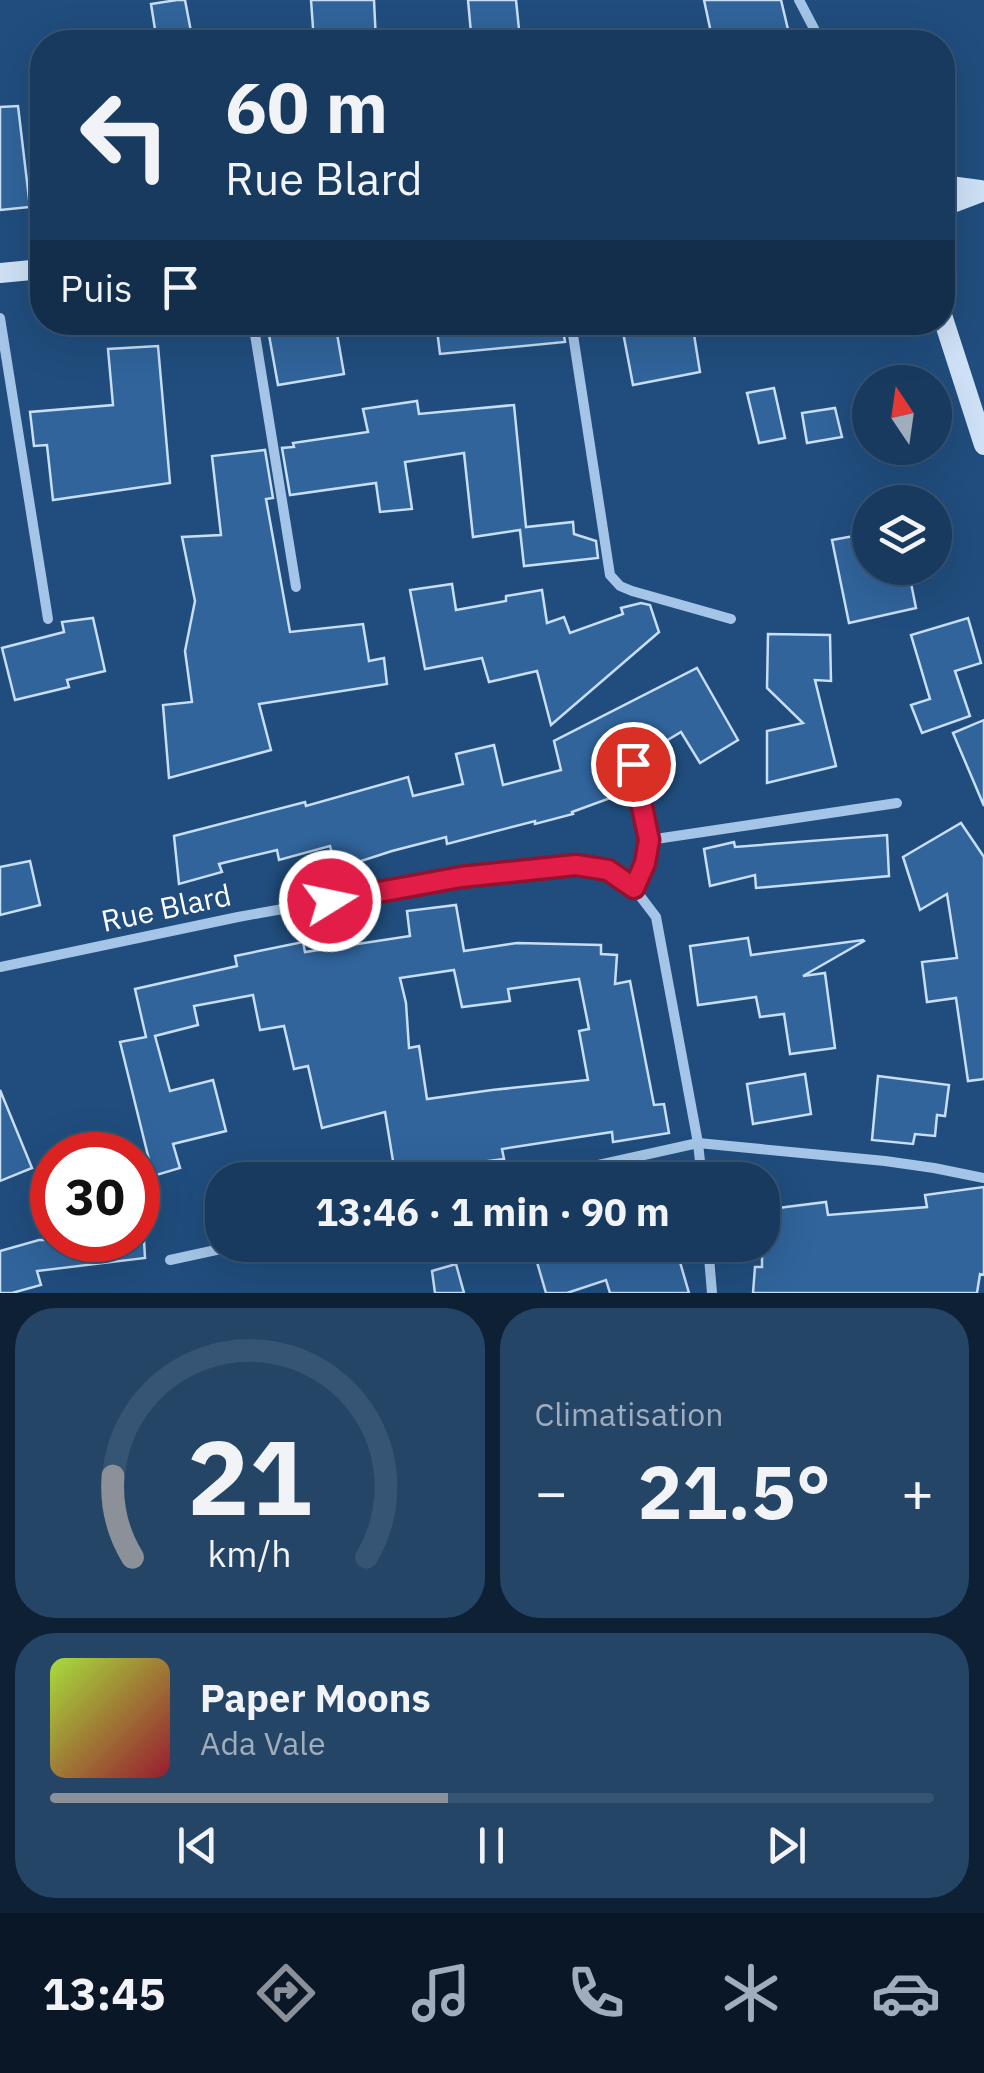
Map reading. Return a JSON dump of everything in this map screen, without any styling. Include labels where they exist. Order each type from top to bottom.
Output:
[{"type":"street","points":[[799,0],[814,30]]},
{"type":"street","points":[[955,188],[983,191]]},
{"type":"street","points":[[955,201],[983,191]]},
{"type":"street","points":[[0,272],[30,269]]},
{"type":"street","points":[[0,318],[48,619]]},
{"type":"street","points":[[255,335],[296,587]]},
{"type":"street","points":[[573,335],[610,575],[620,586],[632,591],[731,618]]},
{"type":"street","points":[[948,335],[984,446]]},
{"type":"street","points":[[633,764],[649,840],[645,863],[634,888],[656,918],[700,1162]]},
{"type":"street","points":[[649,840],[897,804]]},
{"type":"street","name":"Rue Blard","points":[[0,967],[238,917],[461,877],[576,865],[608,870],[634,888]]},
{"type":"street","points":[[610,1162],[698,1142],[918,1166],[984,1178]]},
{"type":"street","points":[[170,1260],[205,1252]]},
{"type":"street","points":[[709,1262],[712,1293]]},
{"type":"building","points":[[185,0],[191,30],[155,30],[151,4]]},
{"type":"building","points":[[311,0],[374,0],[375,30],[313,30]]},
{"type":"building","points":[[468,0],[516,0],[519,29],[471,30]]},
{"type":"building","points":[[704,0],[781,0],[788,30],[710,30]]},
{"type":"building","points":[[18,106],[30,207],[0,210],[0,107]]},
{"type":"building","points":[[269,335],[337,335],[344,374],[278,385]]},
{"type":"building","points":[[438,335],[564,335],[565,342],[440,354]]},
{"type":"building","points":[[624,335],[694,335],[700,372],[633,385]]},
{"type":"building","points":[[158,346],[170,483],[53,500],[47,445],[34,446],[30,412],[113,405],[108,349]]},
{"type":"building","points":[[774,388],[785,438],[759,443],[747,393]]},
{"type":"building","points":[[417,401],[419,414],[514,405],[526,527],[573,522],[574,534],[596,541],[598,558],[524,566],[520,530],[473,537],[464,453],[405,462],[412,509],[380,512],[376,483],[290,495],[282,448],[368,432],[363,409]]},
{"type":"building","points":[[835,408],[842,437],[807,443],[802,413]]},
{"type":"building","points":[[265,450],[273,498],[266,499],[290,632],[363,624],[369,661],[384,658],[387,684],[259,704],[271,750],[169,778],[163,705],[192,702],[185,651],[195,601],[182,537],[221,535],[212,456]]},
{"type":"building","points":[[852,536],[852,585],[911,585],[916,608],[849,623],[832,540]]},
{"type":"building","points":[[452,584],[456,610],[542,590],[547,623],[564,617],[570,633],[623,614],[621,608],[641,603],[650,605],[659,632],[551,725],[537,671],[489,682],[482,658],[425,669],[410,590]]},
{"type":"building","points":[[93,618],[105,671],[67,680],[69,687],[15,700],[2,648],[64,632],[62,622]]},
{"type":"building","points":[[968,618],[981,663],[955,671],[970,716],[922,733],[911,705],[930,699],[911,635]]},
{"type":"building","points":[[768,634],[830,635],[831,681],[815,680],[836,766],[767,783],[767,731],[803,723],[767,688]]},
{"type":"building","points":[[697,668],[738,740],[700,763],[681,732],[661,744],[656,734],[609,750],[624,793],[573,814],[447,844],[446,837],[349,865],[347,857],[334,861],[330,846],[279,860],[277,850],[219,864],[222,872],[179,884],[174,836],[305,802],[306,806],[408,777],[413,796],[463,784],[456,754],[494,745],[503,785],[561,770],[554,741]]},
{"type":"building","points":[[984,720],[984,806],[953,733]]},
{"type":"building","points":[[961,823],[984,857],[984,1079],[968,1081],[956,998],[927,1002],[922,962],[957,958],[947,894],[920,910],[903,857]]},
{"type":"building","points":[[887,835],[889,876],[756,888],[755,875],[710,886],[704,849],[734,842],[735,847]]},
{"type":"building","points":[[30,861],[40,905],[0,915],[0,867]]},
{"type":"building","points":[[456,905],[464,951],[517,943],[601,945],[601,954],[617,955],[615,984],[630,981],[654,1105],[664,1104],[669,1133],[613,1142],[612,1132],[502,1149],[504,1159],[481,1162],[393,1162],[385,1112],[322,1128],[308,1066],[294,1069],[284,1026],[260,1030],[253,995],[194,1006],[198,1025],[155,1036],[170,1091],[213,1080],[226,1131],[173,1144],[180,1168],[160,1174],[160,1132],[142,1132],[120,1042],[146,1037],[135,989],[237,966],[235,956],[303,942],[305,952],[410,936],[407,911]],"holes":[[[454,970],[462,1007],[510,1001],[508,989],[579,979],[589,1029],[579,1031],[588,1080],[427,1099],[419,1046],[409,1048],[400,978]]]},
{"type":"building","points":[[748,938],[751,955],[864,941],[803,976],[825,973],[835,1048],[790,1054],[784,1014],[760,1017],[756,997],[698,1005],[690,946]]},
{"type":"building","points":[[805,1074],[811,1114],[753,1124],[747,1084]]},
{"type":"building","points":[[878,1076],[949,1085],[945,1116],[937,1115],[935,1136],[915,1134],[913,1144],[872,1140]]},
{"type":"building","points":[[0,1090],[30,1169],[0,1181]]},
{"type":"building","points":[[984,1187],[984,1275],[980,1274],[977,1293],[753,1293],[755,1267],[762,1267],[762,1262],[780,1262],[780,1208],[826,1202],[828,1215],[927,1207],[925,1195]]},
{"type":"building","points":[[30,1243],[30,1262],[112,1262],[37,1271],[41,1285],[0,1293],[0,1251]]},
{"type":"building","points":[[537,1262],[680,1262],[689,1293],[610,1293],[606,1280],[567,1293],[546,1293]]},
{"type":"building","points":[[456,1264],[464,1293],[435,1293],[432,1271]]},
{"type":"route","points":[[330,901],[461,877],[576,865],[608,870],[634,888],[645,863],[649,840],[633,764]]}]
